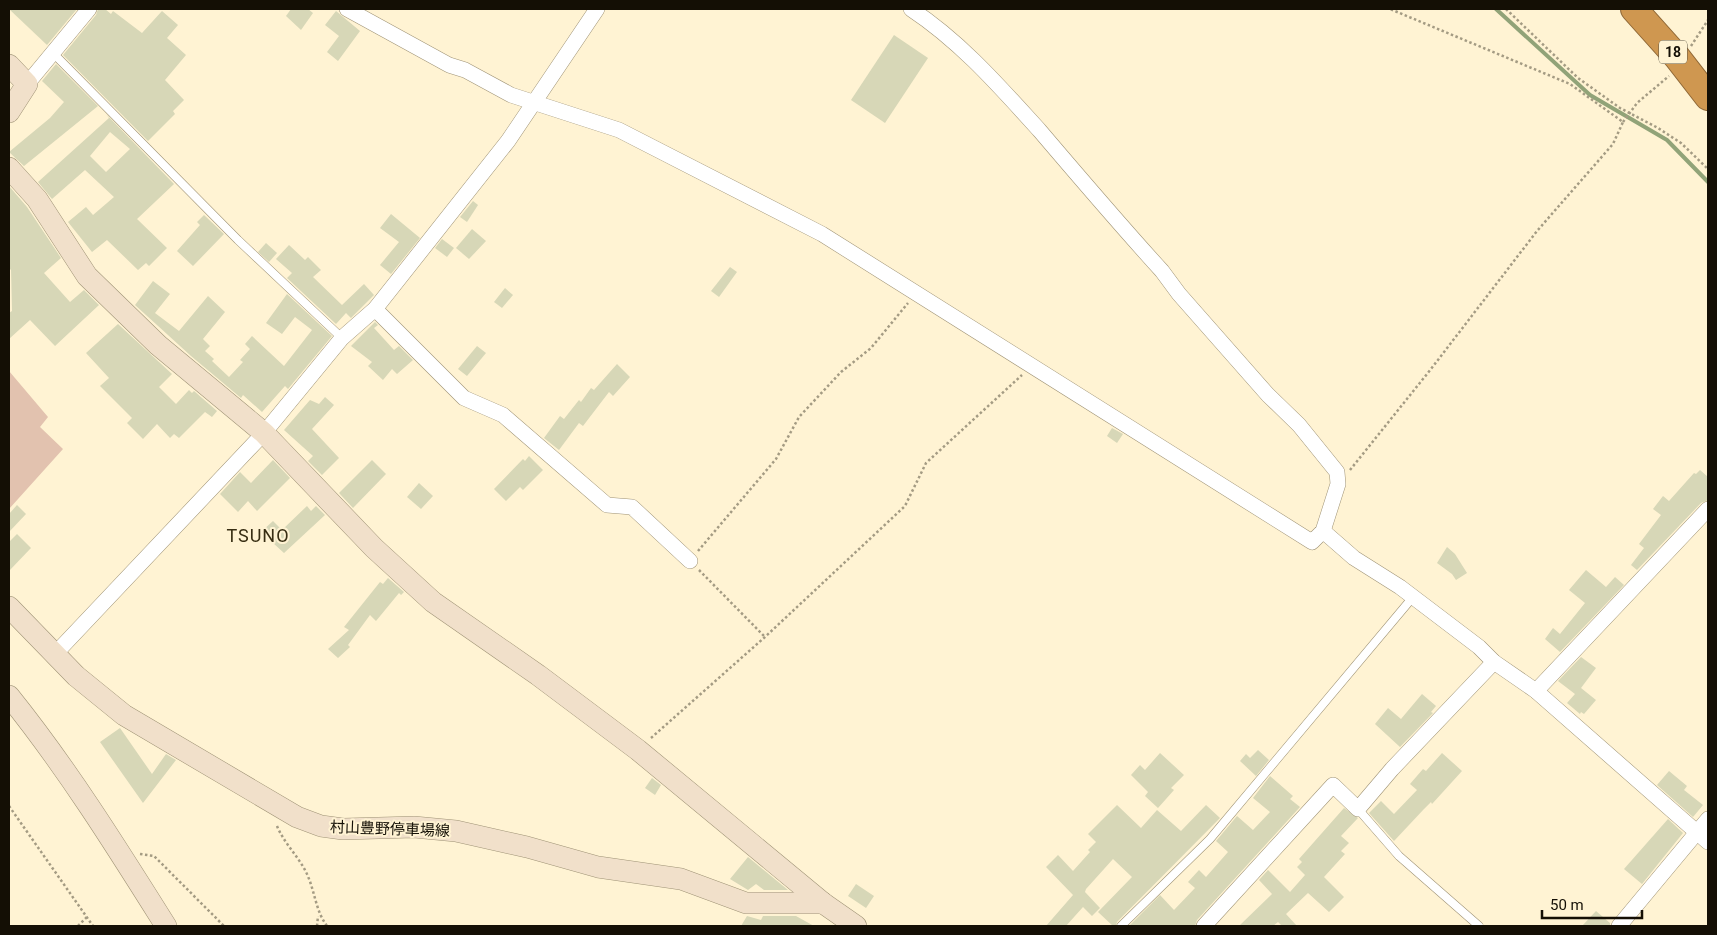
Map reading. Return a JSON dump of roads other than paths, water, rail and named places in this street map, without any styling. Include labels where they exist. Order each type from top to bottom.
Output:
[{"type":"highway","name":"18","points":[[1634,9],[1681,62],[1708,97]]},
{"type":"main road","points":[[9,64],[27,84],[9,112]]},
{"type":"main road","points":[[9,168],[37,199],[87,276],[158,345],[264,433],[374,548],[433,602],[538,675],[638,750],[822,903],[856,926]]},
{"type":"main road","name":"村山豊野停車場線","points":[[9,607],[76,676],[124,715],[297,817],[321,826],[343,829],[414,827],[456,831],[527,847],[598,867],[681,879],[746,903],[822,903]]},
{"type":"main road","points":[[9,696],[31,723],[127,863],[166,926]]},
{"type":"street","points":[[27,84],[89,9]]},
{"type":"street","points":[[347,9],[450,65],[465,70],[511,95],[619,130],[822,234],[1312,542],[1323,531],[1338,484],[1337,472],[1299,425],[1268,395],[1178,294],[1162,271],[1020,108],[958,44],[939,27],[911,9]]},
{"type":"street","points":[[55,654],[264,433],[342,338],[375,309],[508,140],[597,9]]},
{"type":"street","points":[[375,309],[464,398],[503,415],[607,505],[632,507],[690,561]]},
{"type":"street","points":[[1536,691],[1708,509]]},
{"type":"street","points":[[1323,531],[1354,558],[1413,597],[1479,647],[1494,662],[1536,691],[1702,837]]},
{"type":"street","points":[[1204,926],[1333,785],[1358,809],[1392,769],[1494,662]]},
{"type":"street","points":[[1619,926],[1702,837],[1708,819]]},
{"type":"lane","points":[[52,52],[238,240],[342,338]]},
{"type":"lane","points":[[1120,926],[1210,839],[1413,597]]},
{"type":"lane","points":[[1358,809],[1399,856],[1479,926]]},
{"type":"waterway","points":[[1496,9],[1590,95],[1667,140],[1708,182]]},
{"type":"district","name":"TSUNO","points":[[258,536]]}]
